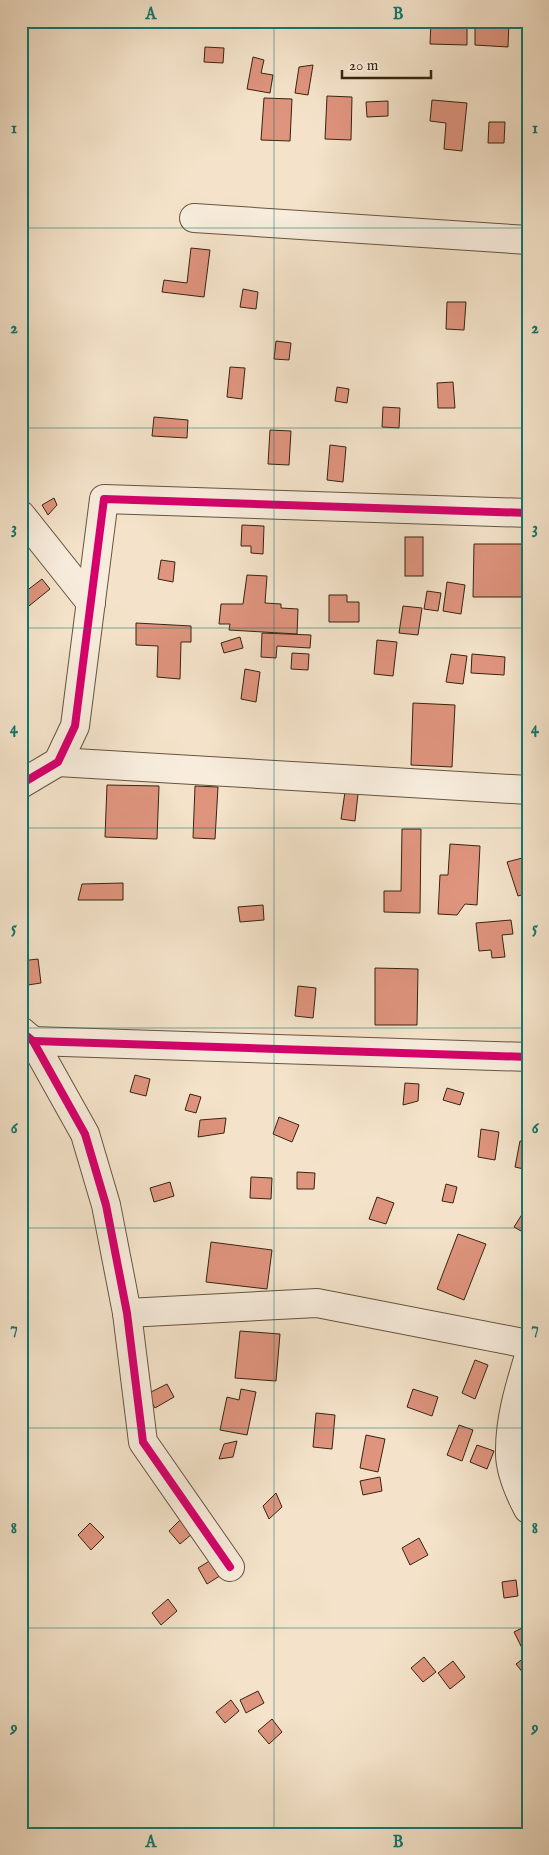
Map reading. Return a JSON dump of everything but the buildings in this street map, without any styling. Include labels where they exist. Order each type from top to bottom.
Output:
[{"type":"street","points":[[194,218],[528,240]]},
{"type":"street","points":[[21,784],[58,762],[75,726],[104,499],[528,513]]},
{"type":"street","points":[[21,515],[91,603]]},
{"type":"street","points":[[58,762],[528,790]]},
{"type":"street","points":[[27,1036],[528,1057]]},
{"type":"street","points":[[27,1036],[85,1134],[106,1205],[127,1313],[143,1442],[230,1567]]},
{"type":"street","points":[[127,1313],[318,1303],[528,1344]]},
{"type":"street","points":[[528,1359],[517,1397],[510,1451],[517,1490],[528,1509]]},
{"type":"cycle path","points":[[21,784],[58,762],[75,726],[104,499],[528,513]]},
{"type":"cycle path","points":[[21,1031],[33,1041],[85,1134],[106,1205],[127,1313],[143,1442],[230,1567]]},
{"type":"cycle path","points":[[33,1041],[528,1057]]}]
